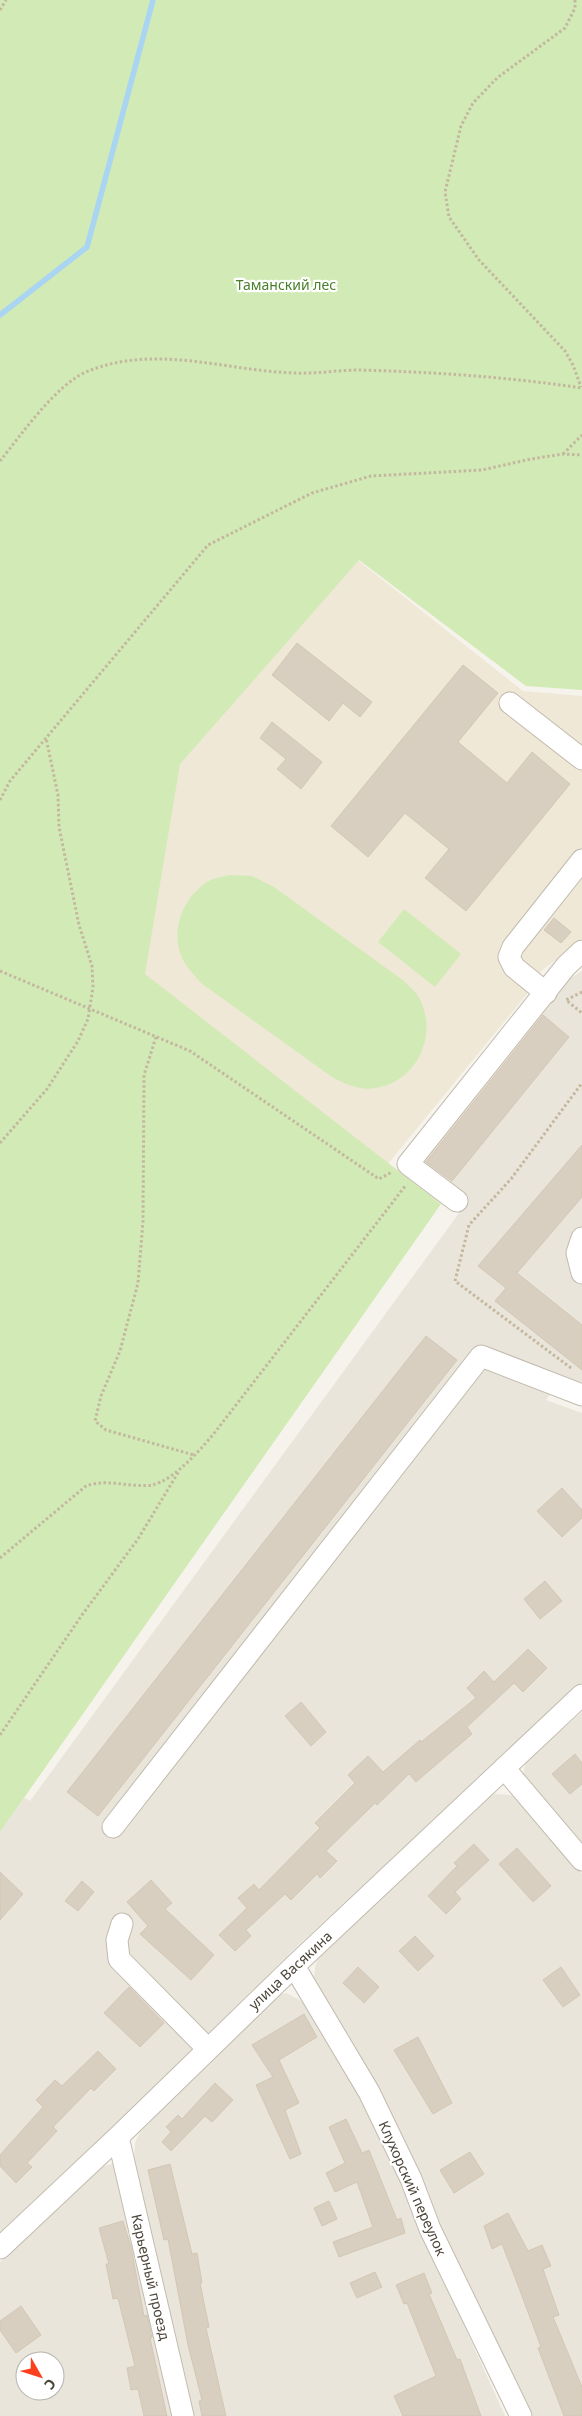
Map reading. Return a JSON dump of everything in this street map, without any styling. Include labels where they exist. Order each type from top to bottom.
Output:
[{"type":"street","points":[[510,703],[582,759]]},
{"type":"street","points":[[546,994],[514,967],[509,957],[513,947],[582,860]]},
{"type":"street","points":[[457,1201],[412,1167],[566,966],[582,951]]},
{"type":"street","points":[[582,1238],[577,1253],[579,1269],[582,1272]]},
{"type":"street","points":[[113,1827],[481,1356],[582,1394]]},
{"type":"street","name":"улица Васякина","points":[[0,2248],[118,2137],[207,2048],[582,1695]]},
{"type":"street","points":[[504,1768],[582,1860]]},
{"type":"street","points":[[122,1924],[117,1940],[120,1958],[207,2048]]},
{"type":"street","name":"Клухорский переулок","points":[[294,1966],[369,2092],[411,2179],[430,2228],[521,2416]]},
{"type":"street","name":"Карьерный проезд","points":[[118,2137],[183,2416]]},
{"type":"path","points":[[0,10],[6,0]]},
{"type":"path","points":[[0,461],[44,407],[83,373],[102,366],[162,357],[295,373],[358,370],[463,375],[582,389],[573,364],[565,351],[479,260],[449,217],[445,192],[461,126],[472,103],[497,78],[565,28],[575,8],[575,0]]},
{"type":"path","points":[[563,454],[582,434]]},
{"type":"path","points":[[0,800],[10,781],[208,545],[312,493],[371,476],[482,470],[563,454],[582,455]]},
{"type":"path","points":[[0,1143],[47,1089],[78,1041],[91,1008],[92,966],[79,925],[59,827],[58,795],[46,737]]},
{"type":"path","points":[[0,971],[190,1051],[379,1179],[412,1167]]},
{"type":"path","points":[[582,992],[566,1000],[582,1013]]},
{"type":"path","points":[[156,1036],[144,1075],[143,1221],[138,1283],[120,1351],[101,1396],[95,1421],[106,1430],[194,1455]]},
{"type":"path","points":[[574,1370],[455,1281],[469,1225],[511,1179],[582,1082]]},
{"type":"path","points":[[0,1558],[86,1486],[102,1483],[153,1485],[176,1472],[194,1455],[226,1419],[362,1240],[400,1194],[412,1167]]},
{"type":"path","points":[[0,1735],[82,1615],[138,1539],[182,1466]]},
{"type":"shaded area","points":[[355,558],[523,691],[582,696],[582,940],[541,971],[527,994],[387,1165],[142,974],[177,762]]},
{"type":"shaded area","points":[[582,971],[582,1389],[560,1381],[546,1400],[582,1413],[582,1683],[292,1951],[0,2240],[0,1832],[24,1798],[30,1801],[462,1209],[403,1165],[540,998]]},
{"type":"shaded area","points":[[582,1712],[582,1851],[523,1776],[525,1765],[532,1756]]},
{"type":"shaded area","points":[[495,1794],[510,1795],[519,1799],[582,1874],[582,2416],[528,2416],[442,2238],[422,2178],[380,2092],[314,1977],[316,1963],[323,1950],[484,1800]]},
{"type":"shaded area","points":[[287,1993],[305,2003],[366,2104],[402,2180],[435,2261],[505,2416],[193,2416],[134,2162],[135,2143],[140,2132],[278,1995]]},
{"type":"shaded area","points":[[114,2163],[176,2416],[0,2416],[0,2262],[102,2167]]},
{"type":"green space","name":"Таманский лес","points":[[0,0],[582,0],[582,690],[526,686],[359,560],[180,764],[145,974],[441,1204],[0,1832]]},
{"type":"green space","points":[[229,875],[252,876],[274,887],[404,981],[414,991],[425,1012],[425,1041],[413,1066],[403,1076],[390,1084],[370,1089],[353,1086],[337,1080],[201,983],[193,974],[186,965],[178,943],[178,931],[184,909],[198,890],[209,881]]},
{"type":"green space","points":[[404,909],[461,954],[435,987],[378,942]]},
{"type":"building","points":[[297,643],[372,702],[360,717],[343,703],[329,721],[272,675]]},
{"type":"building","points":[[463,665],[498,693],[458,742],[507,783],[532,752],[570,784],[466,911],[425,878],[449,849],[405,813],[368,857],[331,826]]},
{"type":"building","points":[[272,722],[322,762],[301,789],[277,769],[286,759],[260,738]]},
{"type":"building","points":[[554,918],[571,932],[561,943],[544,930]]},
{"type":"building","points":[[543,1015],[569,1037],[452,1181],[426,1162]]},
{"type":"building","points":[[582,1145],[582,1197],[517,1273],[582,1325],[582,1370],[495,1301],[506,1288],[478,1266]]},
{"type":"building","points":[[426,1336],[457,1360],[98,1816],[67,1792]]},
{"type":"building","points":[[562,1488],[582,1510],[582,1518],[562,1537],[537,1511]]},
{"type":"building","points":[[545,1581],[562,1601],[540,1619],[524,1599]]},
{"type":"building","points":[[528,1649],[547,1668],[523,1692],[514,1683],[467,1727],[472,1734],[416,1782],[409,1774],[377,1805],[375,1803],[326,1851],[337,1861],[320,1878],[317,1874],[291,1900],[285,1894],[246,1930],[251,1936],[235,1951],[219,1935],[247,1908],[238,1898],[254,1884],[259,1890],[320,1828],[315,1823],[355,1783],[348,1775],[368,1756],[383,1772],[420,1740],[421,1742],[476,1698],[467,1688],[484,1671],[494,1682]]},
{"type":"building","points":[[301,1702],[326,1732],[311,1746],[285,1716]]},
{"type":"building","points":[[575,1754],[582,1763],[582,1784],[570,1794],[552,1774]]},
{"type":"building","points":[[474,1844],[489,1860],[455,1892],[461,1899],[446,1914],[428,1896],[457,1866],[454,1863]]},
{"type":"building","points":[[517,1848],[551,1886],[533,1902],[499,1864]]},
{"type":"building","points":[[0,1872],[23,1894],[0,1920]]},
{"type":"building","points":[[151,1880],[172,1903],[165,1909],[214,1955],[191,1980],[140,1934],[148,1926],[127,1902]]},
{"type":"building","points":[[82,1881],[94,1892],[78,1911],[65,1901]]},
{"type":"building","points":[[415,1936],[434,1956],[418,1971],[399,1951]]},
{"type":"building","points":[[358,1967],[379,1987],[364,2003],[343,1983]]},
{"type":"building","points":[[561,1967],[580,1995],[563,2007],[543,1980]]},
{"type":"building","points":[[129,1987],[164,2023],[140,2047],[104,2013]]},
{"type":"building","points":[[304,2014],[317,2037],[279,2060],[299,2103],[285,2110],[301,2154],[290,2159],[256,2085],[273,2077],[252,2045]]},
{"type":"building","points":[[418,2037],[452,2103],[433,2114],[394,2050]]},
{"type":"building","points":[[98,2051],[116,2069],[94,2091],[91,2088],[53,2127],[57,2131],[27,2163],[32,2167],[16,2183],[0,2166],[0,2155],[43,2107],[36,2100],[55,2080],[62,2086]]},
{"type":"building","points":[[215,2083],[233,2100],[212,2122],[205,2116],[171,2151],[162,2142],[171,2132],[166,2127],[178,2115],[182,2119]]},
{"type":"building","points":[[346,2119],[362,2153],[369,2150],[397,2220],[401,2218],[405,2233],[339,2257],[333,2242],[373,2227],[357,2182],[335,2192],[326,2173],[345,2163],[329,2127]]},
{"type":"building","points":[[470,2152],[484,2174],[454,2193],[440,2170]]},
{"type":"building","points":[[170,2164],[192,2254],[197,2253],[202,2283],[200,2283],[209,2327],[206,2328],[226,2416],[202,2416],[199,2401],[202,2400],[188,2345],[168,2239],[164,2240],[148,2170]]},
{"type":"building","points":[[329,2201],[337,2219],[322,2226],[314,2208]]},
{"type":"building","points":[[508,2213],[528,2251],[542,2245],[551,2266],[543,2269],[559,2315],[553,2317],[582,2387],[582,2416],[564,2416],[538,2348],[541,2347],[502,2244],[492,2249],[484,2226]]},
{"type":"building","points":[[123,2221],[131,2247],[144,2316],[147,2315],[152,2338],[150,2338],[167,2416],[144,2416],[138,2389],[131,2390],[127,2368],[135,2366],[118,2298],[113,2299],[106,2264],[109,2264],[99,2228]]},
{"type":"building","points":[[375,2272],[382,2287],[357,2298],[350,2283]]},
{"type":"building","points":[[424,2273],[432,2293],[429,2294],[457,2360],[460,2359],[481,2416],[403,2416],[394,2396],[436,2376],[407,2303],[404,2304],[396,2285]]},
{"type":"building","points":[[21,2306],[41,2335],[19,2351],[15,2352],[0,2330],[0,2321]]},
{"type":"waterway","points":[[0,315],[87,247],[153,0]]}]
